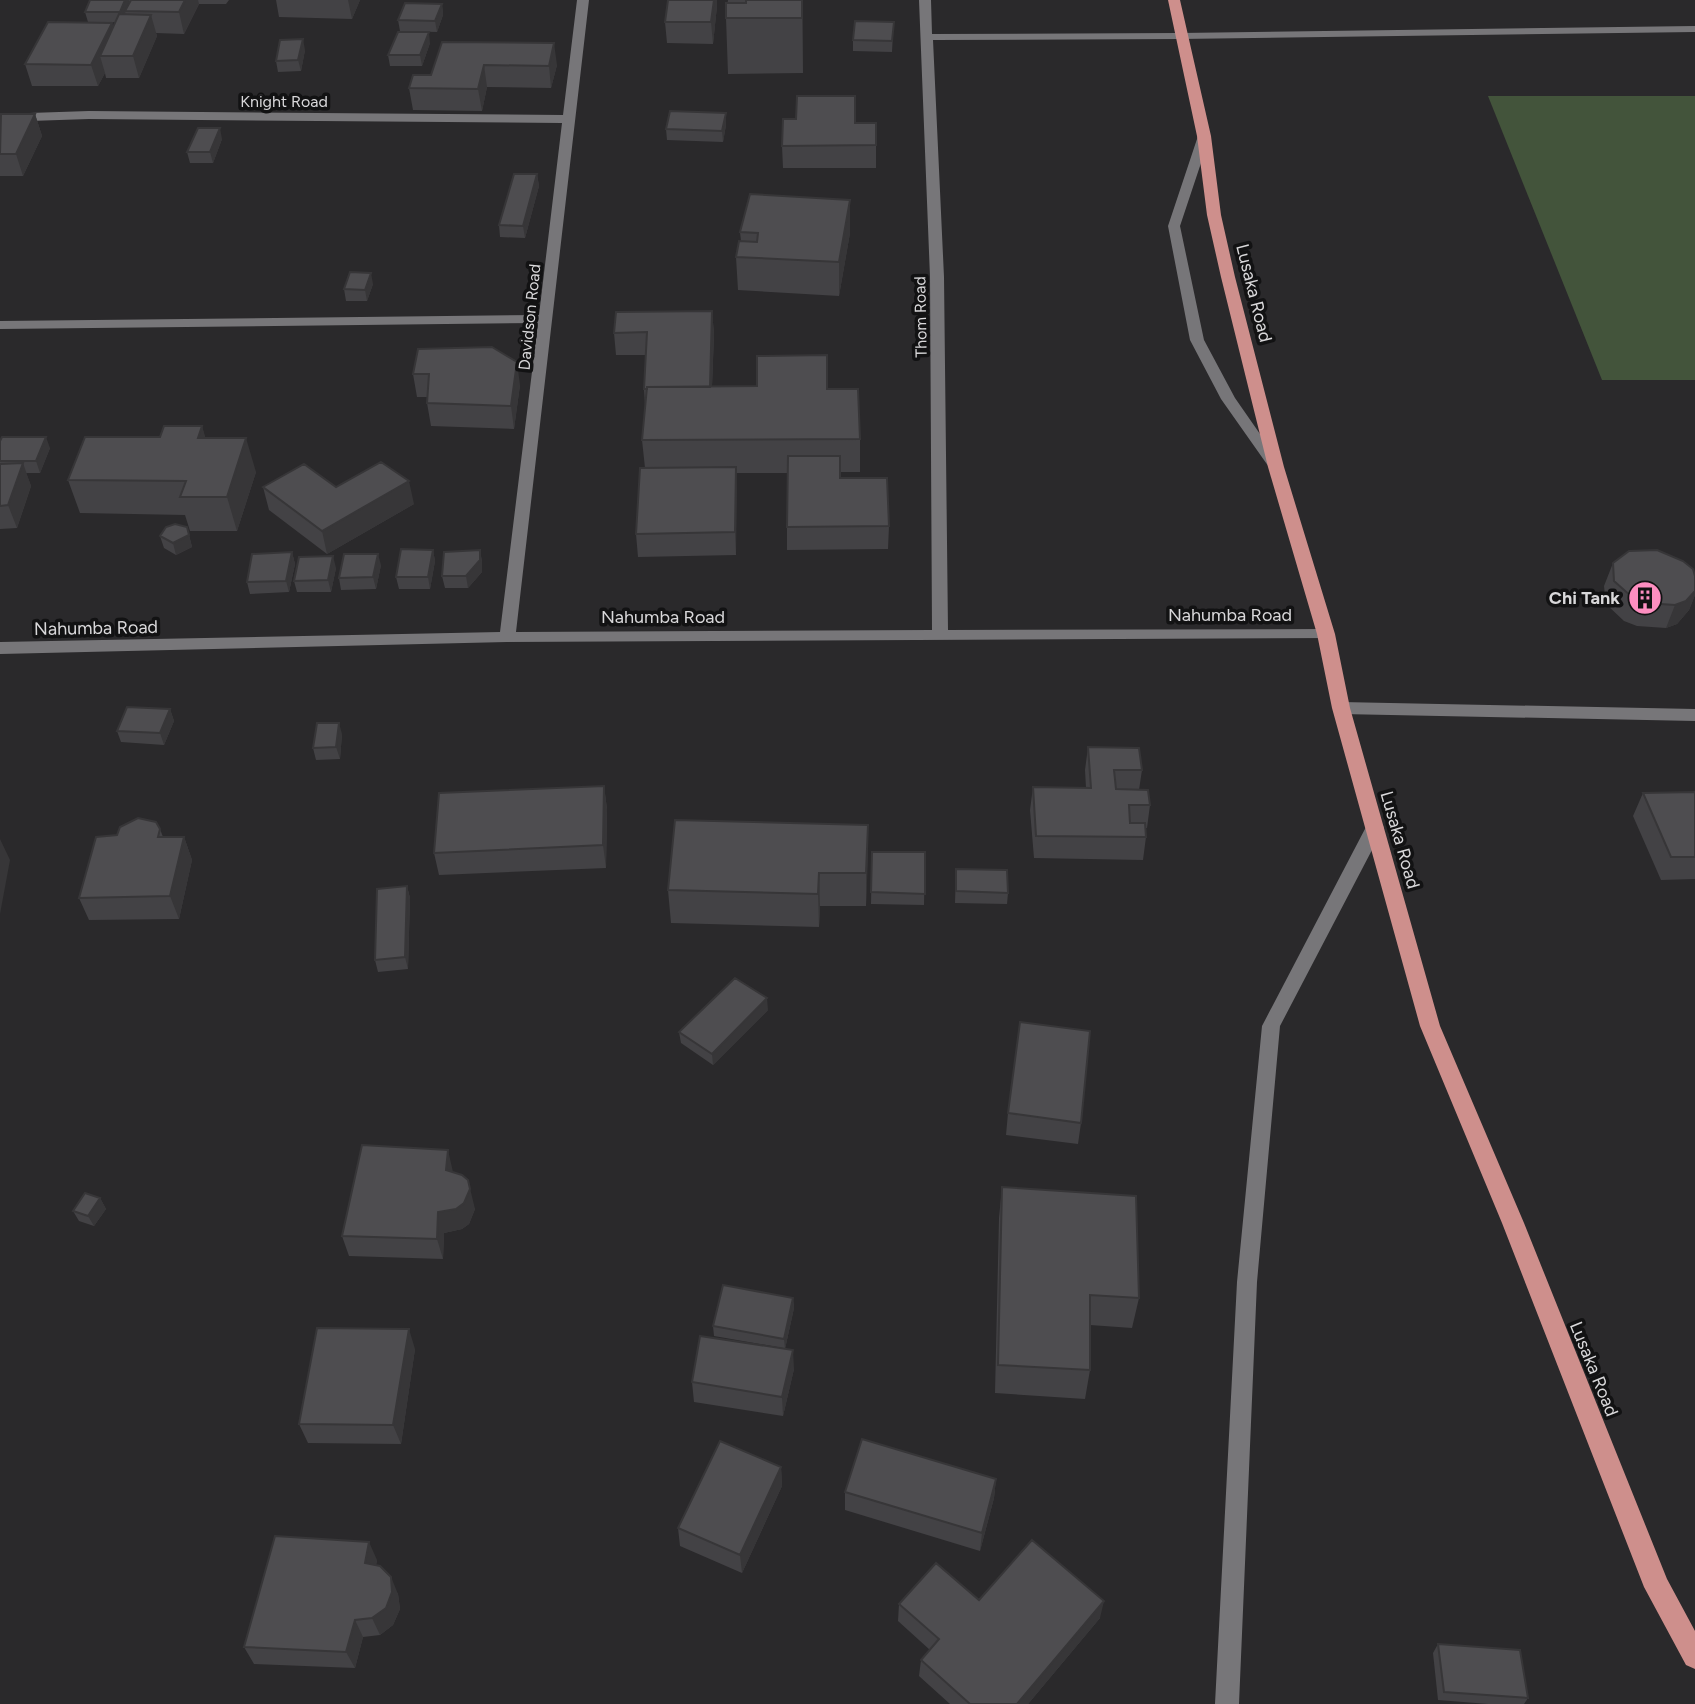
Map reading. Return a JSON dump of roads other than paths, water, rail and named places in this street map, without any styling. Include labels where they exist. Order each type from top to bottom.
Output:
[{"type":"highway","name":"Lusaka Road","points":[[1174,0],[1204,136],[1214,215],[1227,277],[1276,467],[1326,634],[1341,708],[1430,1026],[1518,1236],[1657,1587],[1695,1656]]},
{"type":"street","name":"Davidson Road","points":[[507,637],[583,0]]},
{"type":"street","name":"Thom Road","points":[[925,0],[937,277],[940,634]]},
{"type":"street","points":[[928,37],[1695,29]]},
{"type":"street","name":"Knight Road","points":[[0,118],[89,115],[567,119]]},
{"type":"street","points":[[1204,136],[1174,226],[1197,340],[1228,399],[1276,467]]},
{"type":"street","points":[[0,325],[547,319]]},
{"type":"street","name":"Nahumba Road","points":[[0,649],[507,637],[1326,634]]},
{"type":"street","points":[[1341,708],[1695,715]]},
{"type":"street","points":[[1227,1704],[1247,1282],[1271,1026],[1375,827]]},
{"type":"place","name":"Chi Tank","points":[[1645,598]]}]
